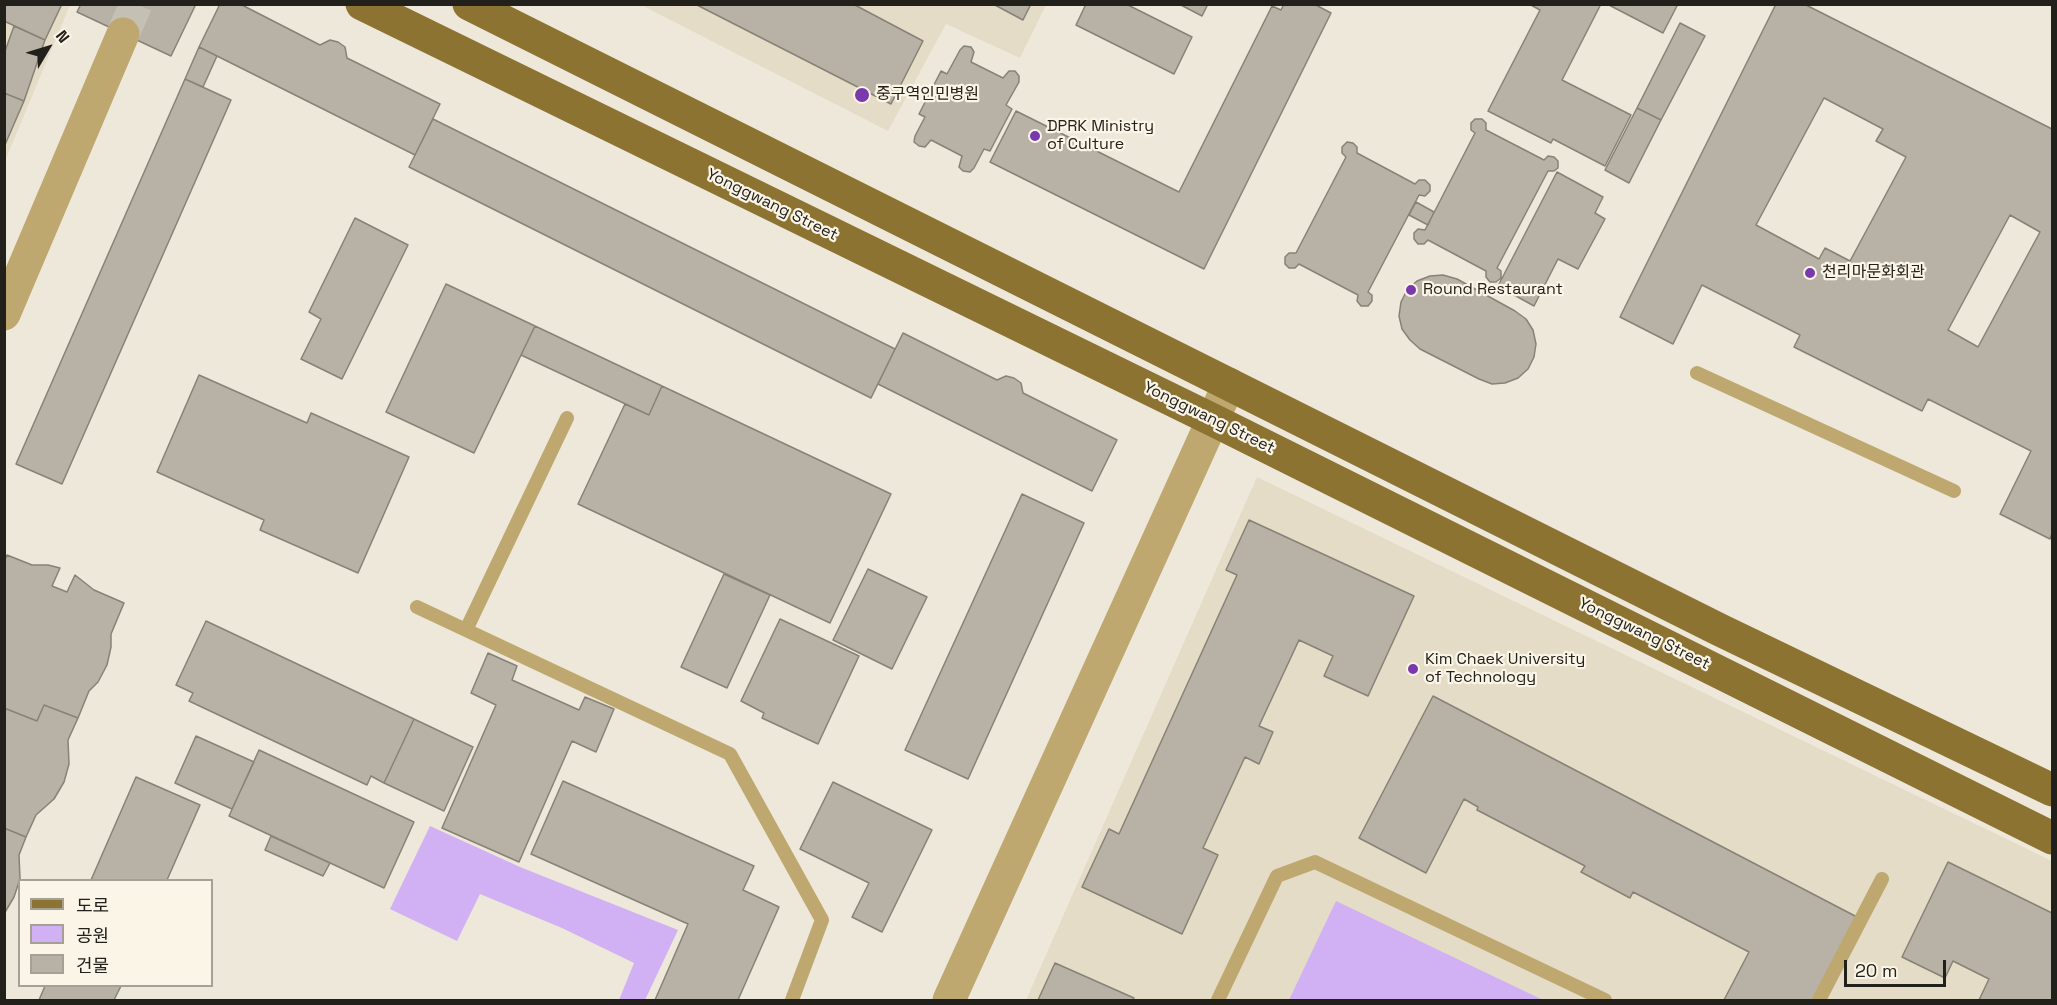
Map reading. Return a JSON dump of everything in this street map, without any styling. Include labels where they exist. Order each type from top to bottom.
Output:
[{"type":"main road","name":"Yonggwang Street","points":[[362,4],[1213,420],[2052,838]]},
{"type":"main road","points":[[469,4],[1720,630],[2052,790]]},
{"type":"street","points":[[4,314],[123,34]]},
{"type":"street","points":[[949,1000],[1230,384]]},
{"type":"lane","points":[[1697,373],[1954,491]]},
{"type":"lane","points":[[466,630],[567,418]]},
{"type":"lane","points":[[417,607],[730,753],[822,920],[792,1000]]},
{"type":"lane","points":[[1218,1000],[1277,876],[1316,862],[1605,1000]]},
{"type":"lane","points":[[1819,1000],[1882,879]]},
{"type":"shaded area","points":[[5,5],[70,5],[5,161]]},
{"type":"shaded area","name":"중구역인민병원","points":[[641,5],[1046,5],[1020,58],[946,24],[888,131]]},
{"type":"shaded area","name":"Kim Chaek University of Technology","points":[[1257,477],[2052,861],[2052,1000],[1026,1000]]},
{"type":"green space","points":[[430,826],[520,867],[678,930],[645,1000],[619,1000],[634,963],[562,928],[480,894],[457,941],[390,909]]},
{"type":"green space","points":[[1336,901],[1543,1000],[1289,1000]]},
{"type":"building","points":[[4,4],[62,4],[45,40],[4,21]]},
{"type":"building","points":[[81,4],[196,4],[171,56],[77,12]]},
{"type":"building","points":[[220,4],[240,4],[320,45],[330,40],[338,42],[345,47],[347,58],[440,104],[415,155],[199,47]]},
{"type":"building","points":[[695,4],[853,4],[923,41],[891,104]]},
{"type":"building","points":[[993,4],[1031,4],[1023,20]]},
{"type":"building","points":[[1086,4],[1126,4],[1192,37],[1174,74],[1076,25]]},
{"type":"building","points":[[1179,4],[1208,4],[1202,16]]},
{"type":"building","name":"DPRK Ministry of Culture","points":[[1284,4],[1314,4],[1331,13],[1204,269],[990,162],[1016,111],[1179,192],[1272,6],[1281,10]]},
{"type":"building","points":[[1529,4],[1601,4],[1562,80],[1631,115],[1605,166],[1553,139],[1551,143],[1488,111],[1540,10]]},
{"type":"building","points":[[1607,4],[1678,4],[1663,33]]},
{"type":"building","name":"천리마문화회관","points":[[1776,4],[1804,4],[2052,129],[2052,533],[2050,539],[2000,514],[2031,451],[1928,399],[1922,411],[1794,347],[1800,335],[1702,285],[1673,344],[1620,317]],"holes":[[[1824,98],[1883,129],[1876,141],[1906,157],[1850,261],[1825,248],[1819,259],[1756,225]],[[2010,215],[2040,232],[1978,347],[1948,330]]]},
{"type":"building","points":[[1680,23],[1705,36],[1661,120],[1637,108]]},
{"type":"building","points":[[14,26],[45,40],[24,101],[4,93],[4,54]]},
{"type":"building","points":[[964,46],[971,47],[974,52],[971,62],[1003,78],[1009,71],[1015,71],[1019,76],[1019,82],[1006,105],[1012,109],[990,151],[984,149],[970,172],[963,171],[959,167],[962,156],[931,140],[925,147],[914,142],[925,117],[919,114],[941,71],[947,74]]},
{"type":"building","points":[[199,47],[217,56],[203,87],[185,79]]},
{"type":"building","points":[[185,79],[231,100],[62,484],[16,464]]},
{"type":"building","points":[[4,93],[24,101],[4,147]]},
{"type":"building","points":[[1637,108],[1661,120],[1629,183],[1605,170]]},
{"type":"building","points":[[433,119],[895,349],[871,398],[409,167]]},
{"type":"building","points":[[1475,119],[1482,119],[1486,123],[1486,130],[1544,160],[1548,156],[1558,161],[1558,168],[1548,171],[1497,268],[1501,271],[1501,278],[1496,282],[1490,282],[1486,277],[1486,271],[1428,240],[1424,244],[1418,244],[1414,239],[1414,233],[1418,229],[1425,230],[1475,133],[1471,130],[1471,123]]},
{"type":"building","points":[[1347,142],[1357,147],[1357,153],[1415,184],[1419,180],[1425,180],[1430,185],[1430,191],[1425,196],[1419,195],[1368,292],[1372,295],[1372,301],[1368,306],[1361,306],[1357,301],[1358,295],[1299,264],[1295,268],[1289,268],[1285,264],[1285,257],[1289,253],[1296,253],[1346,157],[1342,153],[1342,147]]},
{"type":"building","points":[[1557,172],[1603,197],[1595,213],[1605,219],[1578,269],[1558,259],[1534,306],[1498,286]]},
{"type":"building","points":[[1416,202],[1434,212],[1428,225],[1409,215]]},
{"type":"building","points":[[355,218],[408,245],[342,379],[301,359],[321,319],[309,312]]},
{"type":"building","points":[[1443,275],[1457,279],[1526,319],[1533,330],[1536,344],[1534,357],[1528,369],[1518,378],[1505,383],[1492,384],[1420,349],[1410,340],[1402,329],[1399,316],[1401,302],[1407,290],[1417,281],[1430,276]]},
{"type":"building","points":[[446,284],[535,326],[474,453],[386,412]]},
{"type":"building","points":[[535,326],[662,386],[649,415],[521,355]]},
{"type":"building","points":[[903,333],[997,380],[1006,376],[1014,378],[1021,383],[1023,393],[1117,440],[1092,491],[878,384]]},
{"type":"building","points":[[199,375],[307,423],[311,413],[409,457],[358,573],[260,530],[264,520],[157,472]]},
{"type":"building","points":[[662,386],[891,494],[830,623],[578,504],[625,404],[649,415]]},
{"type":"building","points":[[1022,494],[1084,523],[968,779],[905,750]]},
{"type":"building","points":[[1249,520],[1414,596],[1368,696],[1324,676],[1333,656],[1299,640],[1259,726],[1273,732],[1259,764],[1245,757],[1203,848],[1218,855],[1182,934],[1082,887],[1109,829],[1119,834],[1237,575],[1226,570]]},
{"type":"building","points":[[7,555],[32,565],[60,568],[52,586],[67,592],[75,575],[94,590],[124,603],[111,634],[107,665],[98,682],[89,691],[78,718],[44,705],[37,721],[4,708],[4,562]]},
{"type":"building","points":[[868,569],[927,597],[892,669],[833,640]]},
{"type":"building","points":[[724,574],[770,595],[727,688],[681,667]]},
{"type":"building","points":[[780,619],[859,656],[818,744],[762,718],[764,713],[741,701]]},
{"type":"building","points":[[206,621],[414,719],[384,783],[371,776],[367,785],[189,701],[193,693],[176,685]]},
{"type":"building","points":[[488,653],[517,666],[512,680],[579,710],[585,697],[614,709],[596,752],[572,741],[519,862],[442,828],[496,705],[471,693]]},
{"type":"building","points":[[1433,696],[1857,917],[1813,1000],[1724,1000],[1749,952],[1633,892],[1630,898],[1581,872],[1585,866],[1477,810],[1478,807],[1464,799],[1426,873],[1359,838]]},
{"type":"building","points":[[44,705],[78,718],[68,740],[69,764],[64,782],[54,799],[36,815],[26,837],[4,828],[4,708],[37,721]]},
{"type":"building","points":[[414,719],[473,747],[444,811],[384,783]]},
{"type":"building","points":[[196,736],[254,762],[232,809],[175,783]]},
{"type":"building","points":[[259,750],[414,822],[384,888],[229,816]]},
{"type":"building","points":[[136,777],[200,805],[167,879],[91,879]]},
{"type":"building","points":[[563,781],[754,866],[743,890],[779,907],[738,1000],[655,1000],[688,924],[531,854]]},
{"type":"building","points":[[833,782],[932,830],[882,932],[852,917],[869,883],[800,849]]},
{"type":"building","points":[[4,828],[26,837],[19,855],[20,879],[18,879],[14,897],[4,914]]},
{"type":"building","points":[[271,836],[330,863],[323,876],[265,850]]},
{"type":"building","points":[[1948,862],[2052,913],[2052,1000],[1979,1000],[1989,979],[1953,961],[1945,978],[1902,957]]},
{"type":"building","points":[[1055,963],[1134,998],[1133,1000],[1038,1000]]},
{"type":"building","points":[[45,987],[120,987],[114,1000],[39,1000]]},
{"type":"tunnel","points":[[123,34],[136,4]]},
{"type":"place","name":"중구역인민병원","points":[[862,95]]},
{"type":"place","name":"DPRK Ministry of Culture","points":[[1035,136]]},
{"type":"place","name":"천리마문화회관","points":[[1810,273]]},
{"type":"place","name":"Round Restaurant","points":[[1411,290]]},
{"type":"place","name":"Kim Chaek University of Technology","points":[[1413,669]]}]
